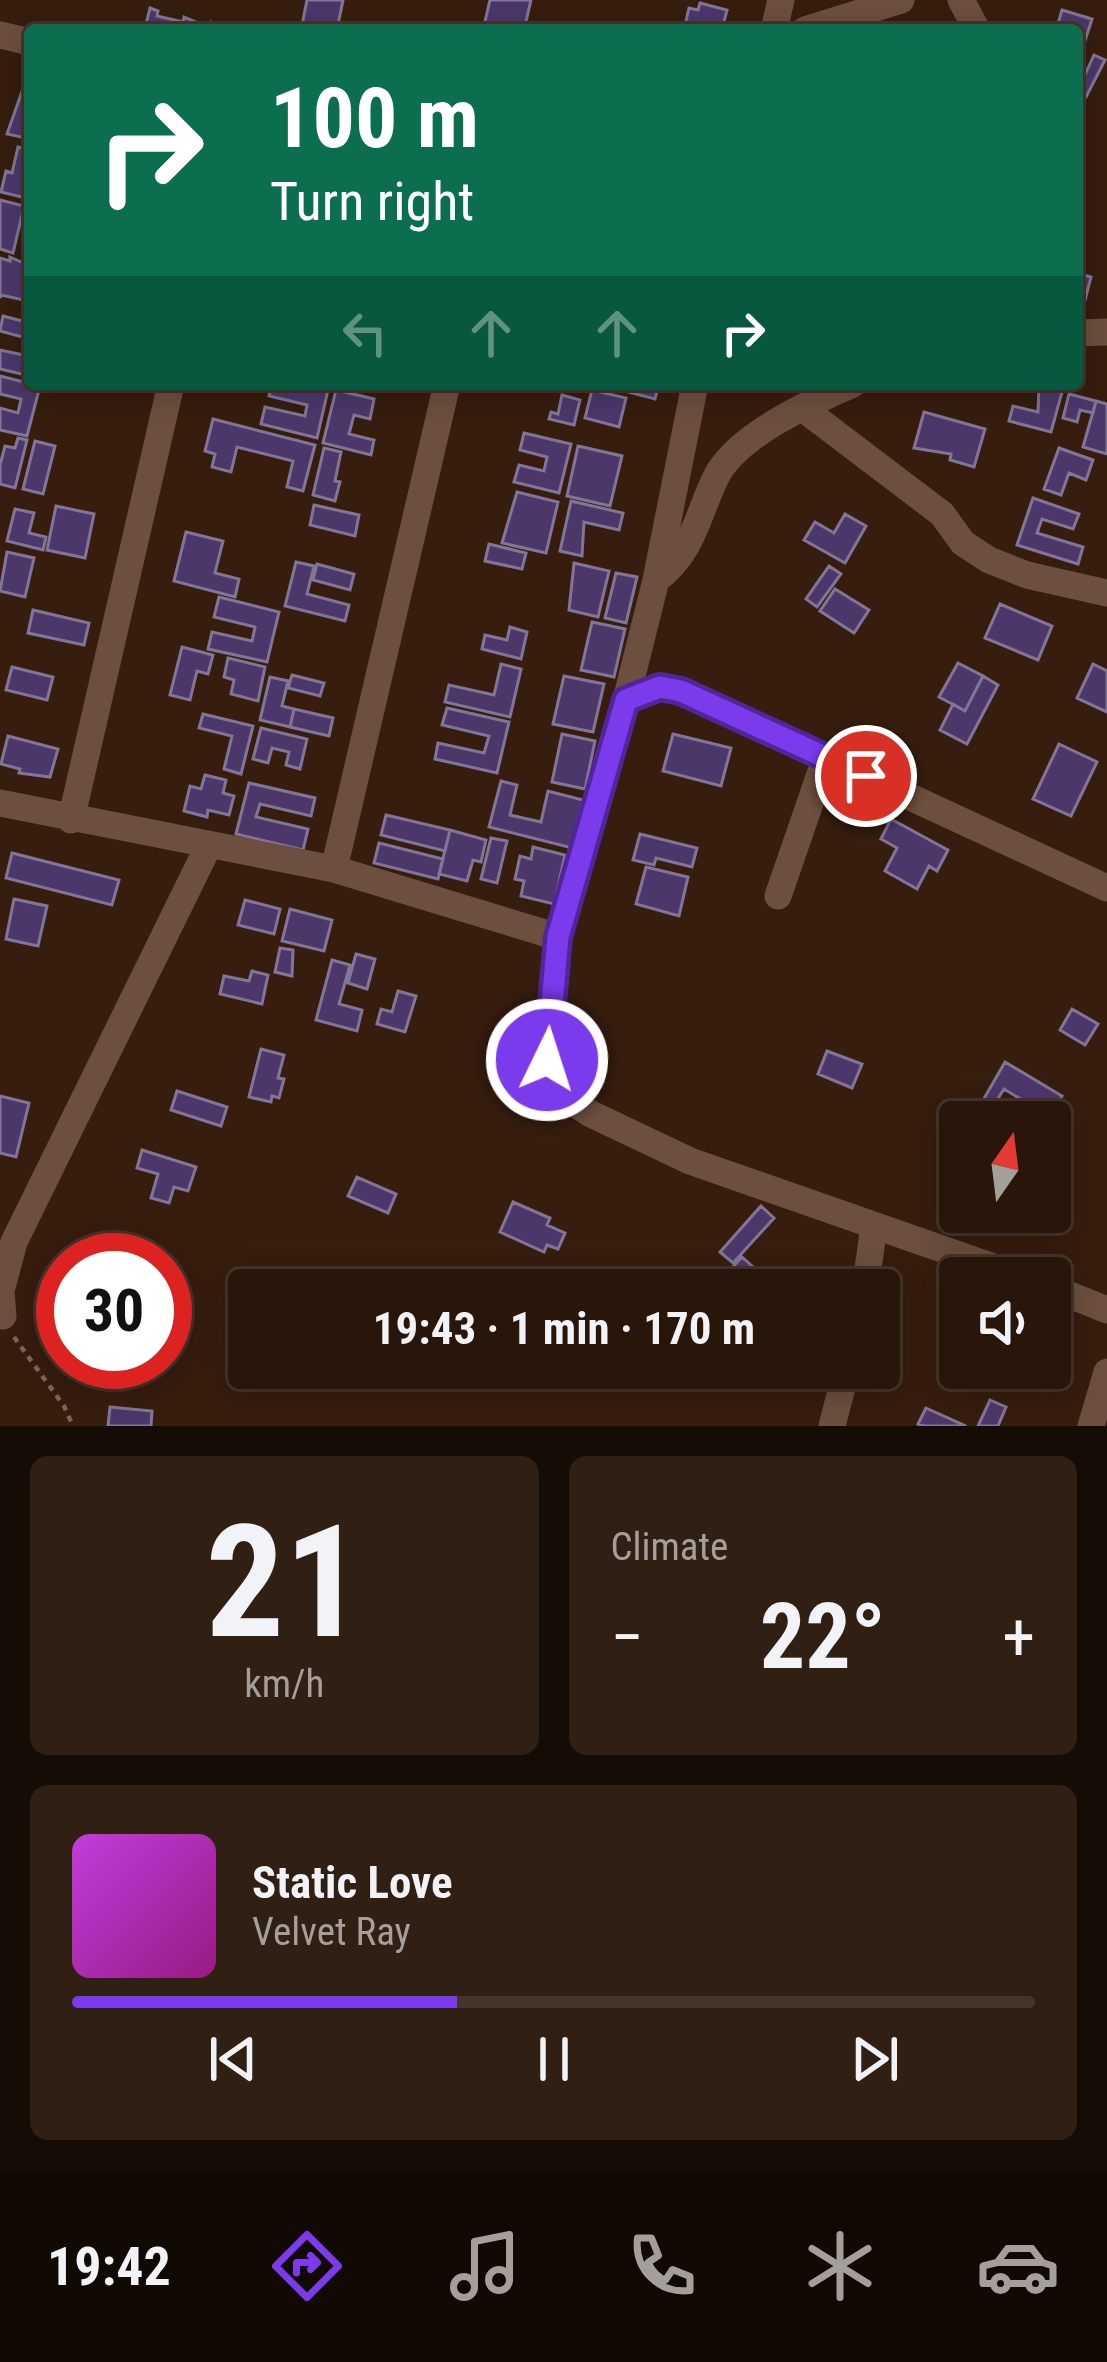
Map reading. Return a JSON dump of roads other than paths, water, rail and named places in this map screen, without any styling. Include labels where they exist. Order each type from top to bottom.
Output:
[{"type":"street","points":[[824,24],[901,0]]},
{"type":"street","points":[[71,820],[170,390]]},
{"type":"street","points":[[334,869],[446,390]]},
{"type":"street","points":[[694,390],[656,580],[558,937],[547,1060],[558,1092],[589,1113],[690,1161],[964,1257]]},
{"type":"street","points":[[656,580],[676,565],[702,520],[717,476],[740,447],[770,424],[842,390]]},
{"type":"street","points":[[805,410],[942,514],[963,543],[989,560],[1027,575],[1107,593]]},
{"type":"street","points":[[626,700],[660,687],[681,691],[1107,888]]},
{"type":"street","points":[[778,896],[826,757]]},
{"type":"street","points":[[0,803],[334,869],[558,937]]},
{"type":"street","points":[[2,1316],[2,1291],[14,1243],[209,845]]},
{"type":"street","points":[[869,1269],[874,1226]]},
{"type":"street","points":[[1071,1295],[1107,1310]]},
{"type":"street","points":[[1091,1426],[1107,1372]]},
{"type":"street","points":[[832,1426],[842,1389]]}]
